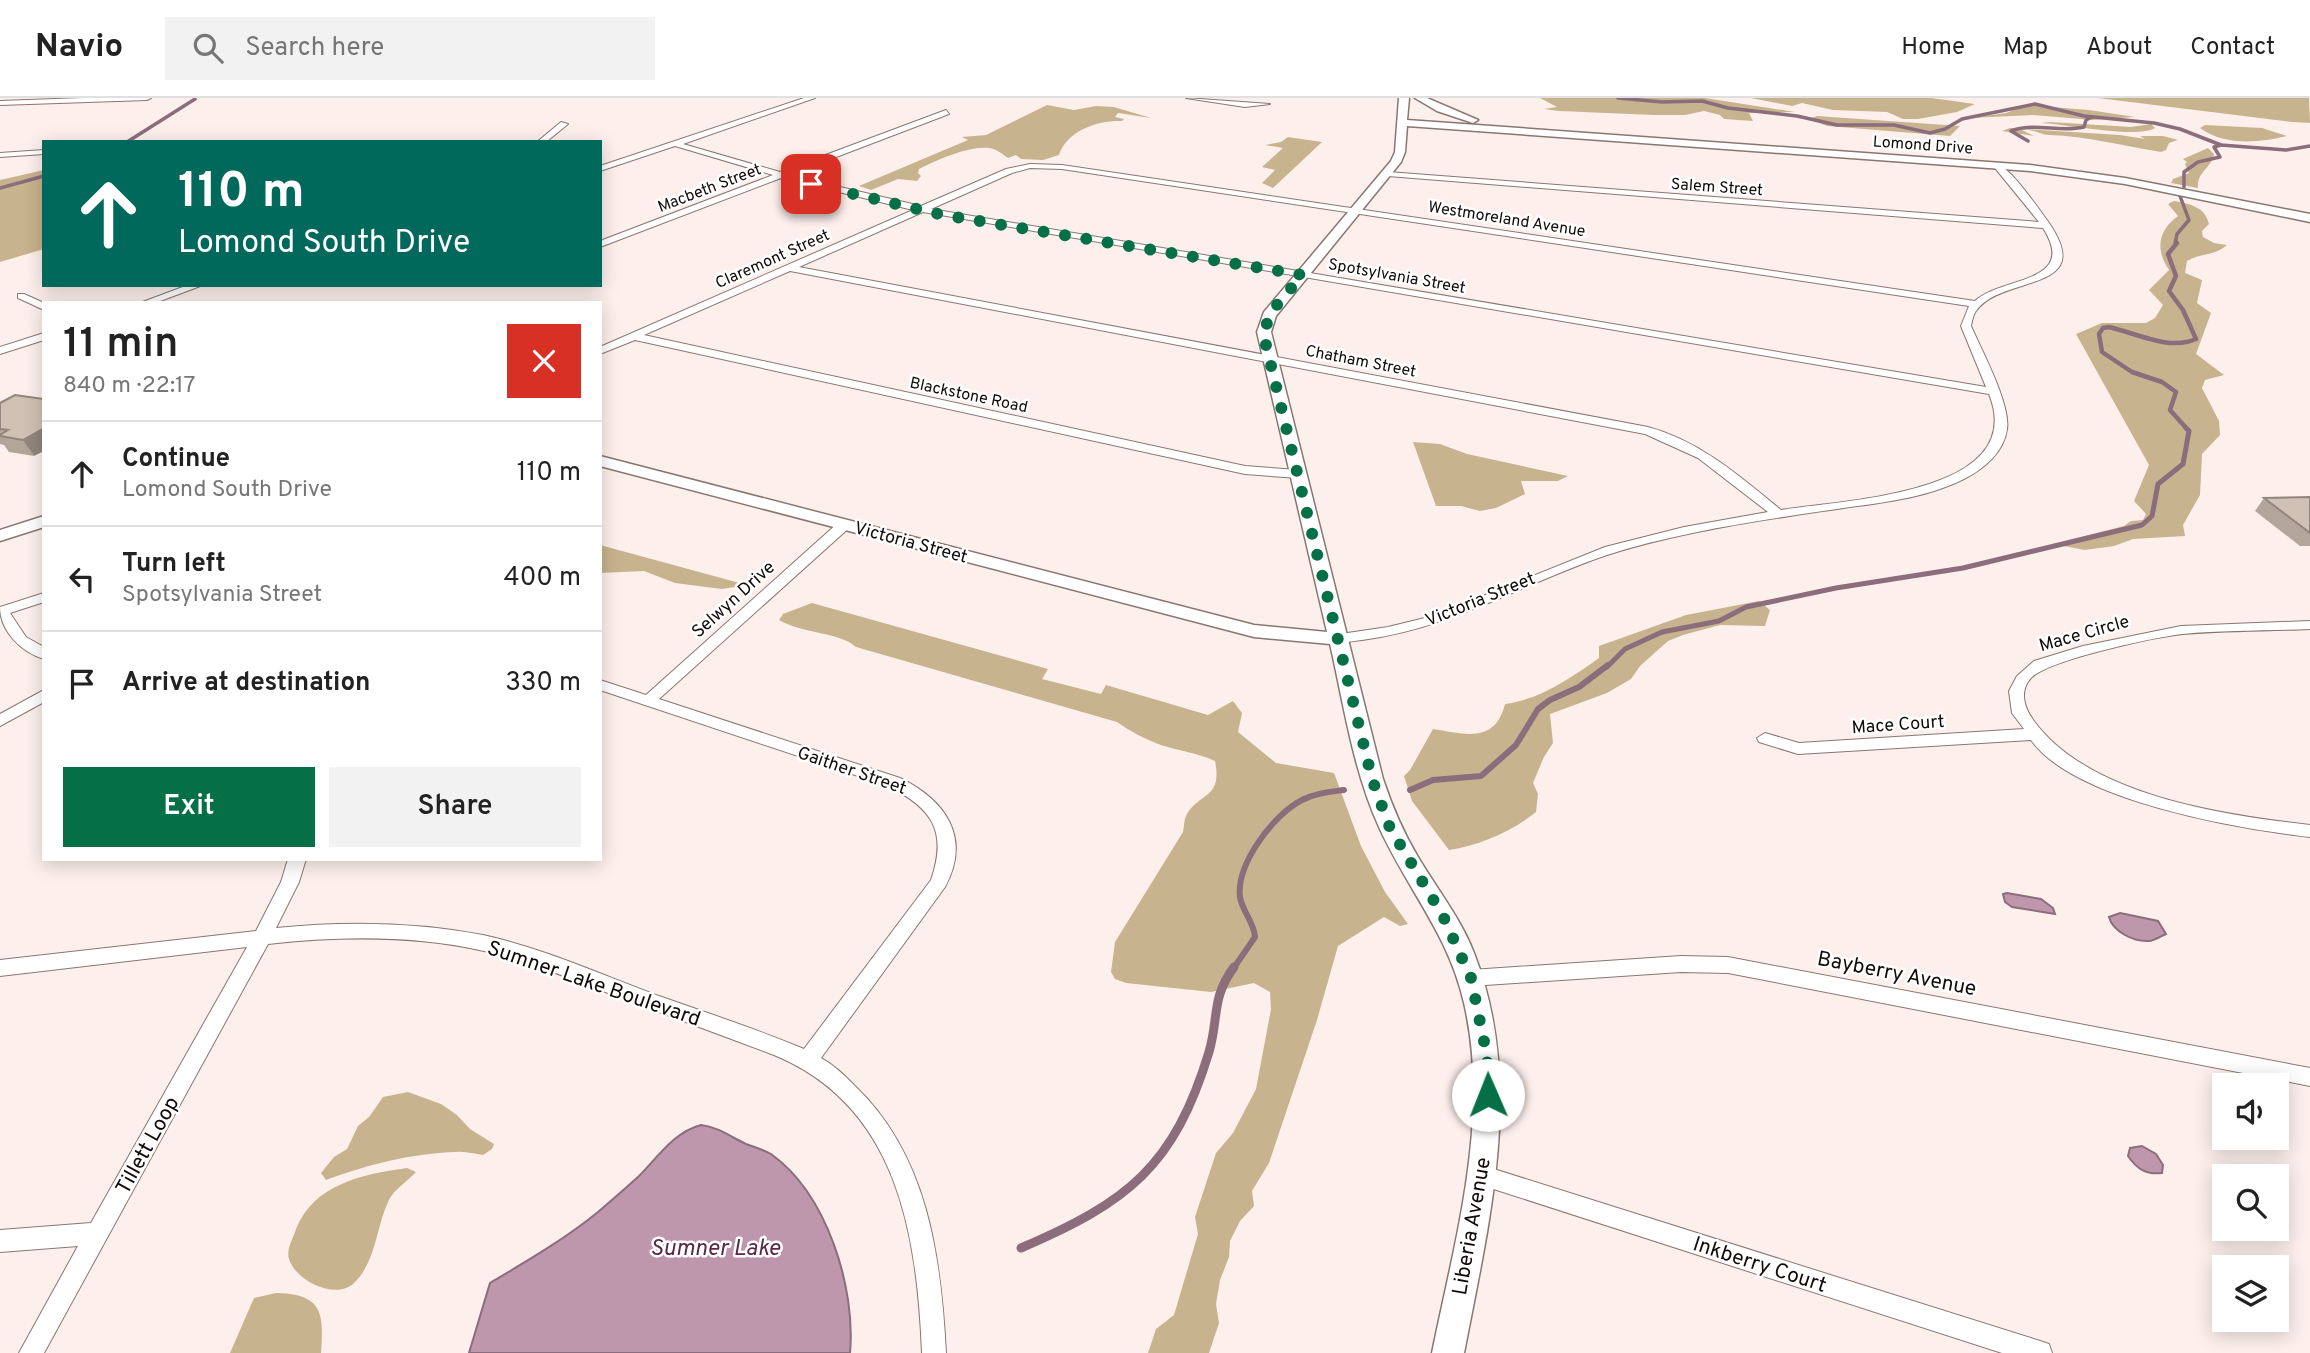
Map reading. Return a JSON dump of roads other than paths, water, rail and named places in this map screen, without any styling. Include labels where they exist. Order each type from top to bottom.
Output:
[{"type":"main road","points":[[1402,123],[1404,98]]},
{"type":"main road","name":"Lomond Drive","points":[[1420,98],[1453,114],[1530,132]]},
{"type":"main road","name":"Lomond Drive","points":[[1402,123],[1998,166],[2125,181],[2310,218]]},
{"type":"main road","name":"Liberia Avenue","points":[[1402,123],[1399,157],[1388,174],[1269,315],[1265,324],[1265,341],[1375,788],[1390,828],[1448,925],[1471,978],[1487,1056],[1488,1115],[1481,1175],[1448,1353]]},
{"type":"main road","name":"Victoria Street","points":[[602,462],[1254,631],[1289,636],[1339,638]]},
{"type":"main road","points":[[0,536],[42,522]]},
{"type":"street","points":[[0,103],[147,98]]},
{"type":"street","points":[[602,168],[811,98]]},
{"type":"street","points":[[1190,98],[1245,105],[1266,104]]},
{"type":"street","name":"Macbeth Street","points":[[602,243],[946,112]]},
{"type":"street","points":[[544,140],[564,124]]},
{"type":"street","name":"Spotsylvania Street","points":[[675,144],[780,175],[921,210],[1995,391]]},
{"type":"street","points":[[0,155],[42,152]]},
{"type":"street","name":"Claremont Street","points":[[602,350],[1009,171],[1035,166]]},
{"type":"street","name":"Westmoreland Avenue","points":[[1035,166],[1062,167],[1974,304]]},
{"type":"street","points":[[1974,304],[2052,270],[2058,255],[2058,247],[2045,225],[1998,166]]},
{"type":"street","name":"Salem Street","points":[[1388,174],[2045,225]]},
{"type":"street","name":"Chatham Street","points":[[790,268],[1631,427],[1664,436],[1695,449],[1717,463],[1780,515]]},
{"type":"street","points":[[151,301],[192,287]]},
{"type":"street","points":[[21,296],[42,306]]},
{"type":"street","name":"Victoria Street","points":[[1339,638],[1385,633],[1440,618],[1542,573],[1611,550],[1684,532],[1913,493],[1967,473],[1991,454],[2001,440],[2004,425],[2003,412],[1995,391],[1966,326],[1974,304]]},
{"type":"street","name":"Blackstone Road","points":[[633,336],[1245,470],[1298,474]]},
{"type":"street","points":[[0,351],[42,337]]},
{"type":"street","name":"Selwyn Drive","points":[[648,701],[844,524]]},
{"type":"street","points":[[42,598],[1,612],[21,640],[42,653]]},
{"type":"street","name":"Mace Circle","points":[[2310,625],[2221,627],[2161,633],[2039,664],[2026,672],[2015,694],[2017,706],[2034,734],[2064,758],[2094,776],[2163,804],[2258,825],[2310,831]]},
{"type":"street","name":"Gaither Street","points":[[602,686],[894,782],[928,802],[943,824],[949,852],[939,882],[808,1060]]},
{"type":"street","points":[[0,721],[42,696]]},
{"type":"street","name":"Mace Court","points":[[1765,738],[1798,749],[2034,734]]},
{"type":"street","name":"Tillett Loop","points":[[31,1353],[262,937],[290,882],[296,861]]},
{"type":"street","name":"Sumner Lake Boulevard","points":[[0,968],[318,931],[373,930],[425,934],[484,943],[530,956],[808,1060],[847,1091],[877,1127],[900,1165],[918,1211],[929,1262],[934,1353]]},
{"type":"street","name":"Bayberry Avenue","points":[[1471,978],[1681,964],[1728,965],[2310,1077]]},
{"type":"street","name":"Inkberry Court","points":[[1481,1175],[2040,1353]]},
{"type":"street","points":[[0,1241],[98,1233]]},
{"type":"water","points":[[2003,894],[2041,899],[2053,908],[2055,914],[2012,907],[2005,902]]},
{"type":"water","points":[[2120,913],[2158,921],[2166,934],[2149,941],[2131,938],[2111,922],[2109,917]]},
{"type":"water","name":"Sumner Lake","points":[[701,1125],[719,1130],[771,1154],[791,1171],[808,1193],[834,1244],[842,1272],[851,1327],[850,1353],[469,1353],[490,1283],[585,1222],[639,1176],[675,1139]]},
{"type":"water","points":[[2142,1146],[2156,1154],[2163,1165],[2162,1173],[2142,1170],[2128,1156],[2130,1148]]},
{"type":"waterway","points":[[1618,98],[1662,102],[1702,101],[1728,108],[1797,116],[1837,125],[1894,125],[1930,133],[1945,129],[1962,119],[2035,104],[2084,116],[2154,123],[2180,129],[2221,145]]},
{"type":"waterway","points":[[130,140],[195,99]]},
{"type":"waterway","points":[[2028,141],[2011,131],[2029,127],[2075,129],[2084,127],[2086,120],[2092,117]]},
{"type":"waterway","points":[[2184,187],[2184,172],[2198,162],[2220,157],[2214,147],[2221,145]]},
{"type":"waterway","points":[[2221,145],[2286,150],[2310,146]]},
{"type":"waterway","points":[[0,188],[42,177]]},
{"type":"waterway","points":[[2175,244],[2177,234],[2189,220],[2180,196]]},
{"type":"waterway","points":[[2177,243],[2168,254],[2176,276],[2169,291],[2183,310],[2196,339],[2164,342],[2109,327],[2103,328],[2099,334],[2102,352],[2132,372],[2162,382],[2176,392],[2170,410],[2188,430]]},
{"type":"waterway","points":[[1607,667],[1625,649],[1662,632],[1719,621],[1746,607],[1836,588],[1963,568],[2142,525],[2152,516],[2158,484],[2183,464],[2188,430]]},
{"type":"waterway","points":[[1410,790],[1433,780],[1481,776],[1516,745],[1538,709],[1550,700],[1579,687],[1608,665]]},
{"type":"waterway","points":[[1233,969],[1255,937],[1240,897],[1240,884],[1250,855],[1269,828],[1291,807],[1317,794],[1344,790]]},
{"type":"waterway","points":[[1021,1248],[1091,1214],[1118,1196],[1142,1176],[1162,1152],[1180,1125],[1195,1092],[1209,1052],[1222,989],[1234,967]]}]
